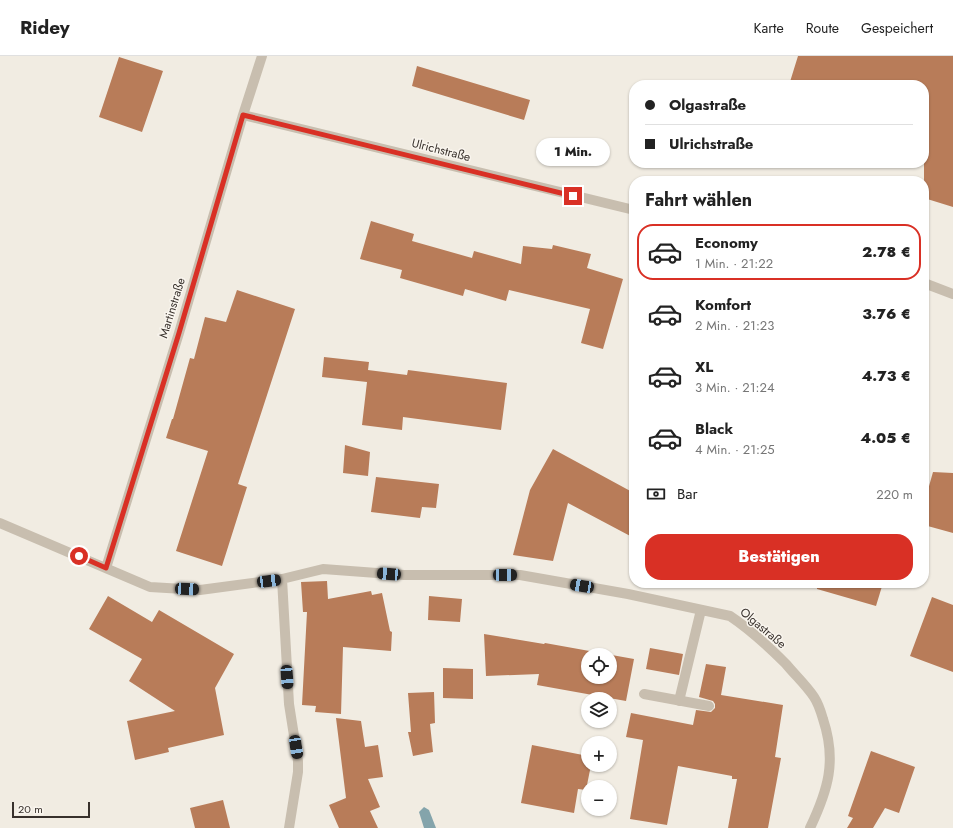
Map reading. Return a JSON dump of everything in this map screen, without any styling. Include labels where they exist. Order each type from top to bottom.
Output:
[{"type":"street","name":"Martinstraße","points":[[106,568],[179,333],[243,115],[262,56]]},
{"type":"street","name":"Ulrichstraße","points":[[243,115],[629,209]]},
{"type":"street","points":[[929,285],[953,294]]},
{"type":"street","name":"Olgastraße","points":[[0,523],[150,587],[200,590],[282,579],[323,569],[404,575],[520,575],[628,594],[730,616],[743,625],[775,654],[798,678],[814,698],[828,736],[830,759],[828,781],[818,812],[810,828]]},
{"type":"street","points":[[282,579],[289,704],[298,761],[298,772],[288,828]]},
{"type":"street","points":[[679,701],[701,610]]},
{"type":"street","points":[[644,694],[709,706]]},
{"type":"water","points":[[424,807],[429,810],[436,828],[424,828],[419,812]]},
{"type":"building","points":[[798,56],[953,56],[953,207],[929,200],[929,176],[924,176],[924,168],[929,168],[929,80],[791,80]]},
{"type":"building","points":[[119,57],[163,71],[142,132],[99,117]]},
{"type":"building","points":[[417,66],[530,100],[524,120],[412,86]]},
{"type":"building","points":[[371,221],[414,234],[412,241],[472,258],[474,251],[521,264],[523,246],[552,249],[553,245],[591,254],[587,268],[623,279],[603,349],[581,343],[590,309],[509,290],[506,301],[465,289],[463,296],[400,278],[402,270],[360,259]]},
{"type":"building","points":[[237,290],[295,309],[238,484],[247,487],[222,566],[176,551],[208,451],[166,438],[173,419],[190,358],[194,359],[205,317],[226,322]]},
{"type":"building","points":[[324,357],[369,362],[368,370],[407,375],[408,370],[507,383],[501,430],[403,417],[402,430],[362,425],[367,382],[322,377]]},
{"type":"building","points":[[345,445],[370,452],[368,476],[343,473]]},
{"type":"building","points":[[553,449],[629,490],[629,535],[568,503],[553,561],[513,555],[530,490]]},
{"type":"building","points":[[933,472],[953,473],[953,533],[929,526],[929,486]]},
{"type":"building","points":[[376,477],[439,484],[436,508],[422,507],[420,518],[371,512]]},
{"type":"building","points":[[327,581],[328,599],[371,591],[372,595],[382,593],[390,631],[392,632],[391,651],[343,647],[341,714],[315,712],[316,706],[302,705],[307,612],[303,612],[301,582]]},
{"type":"building","points":[[817,588],[881,588],[876,606]]},
{"type":"building","points":[[108,596],[152,622],[159,610],[234,654],[215,688],[224,735],[168,748],[169,752],[135,760],[127,721],[175,711],[129,681],[142,659],[89,629]]},
{"type":"building","points":[[429,596],[462,599],[460,622],[428,620]]},
{"type":"building","points":[[932,597],[953,605],[953,672],[910,656]]},
{"type":"building","points":[[484,634],[581,649],[581,684],[617,684],[617,656],[634,659],[626,701],[617,699],[617,692],[581,693],[537,685],[539,674],[486,676]]},
{"type":"building","points":[[650,648],[683,654],[679,675],[646,669]]},
{"type":"building","points":[[706,664],[726,667],[721,695],[783,705],[775,757],[781,758],[768,828],[728,828],[737,779],[732,779],[732,776],[678,766],[667,825],[630,819],[643,740],[626,737],[631,713],[693,725],[696,710],[711,712],[715,708],[713,701],[699,697]]},
{"type":"building","points":[[443,668],[473,669],[473,699],[443,698]]},
{"type":"building","points":[[434,692],[435,723],[430,724],[433,752],[413,756],[408,732],[411,732],[408,693]]},
{"type":"building","points":[[336,718],[361,721],[365,747],[378,745],[383,777],[368,779],[380,807],[370,811],[378,828],[339,828],[329,805],[346,798]]},
{"type":"building","points":[[532,745],[581,755],[581,772],[590,772],[588,780],[581,780],[581,789],[578,789],[574,813],[521,803]]},
{"type":"building","points":[[871,751],[915,767],[899,813],[885,808],[873,828],[847,828],[853,818],[848,816]]},
{"type":"building","points":[[223,800],[230,828],[195,828],[190,808]]},
{"type":"route","points":[[79,556],[106,568],[170,357],[179,333],[243,115],[266,122],[573,196]]}]
